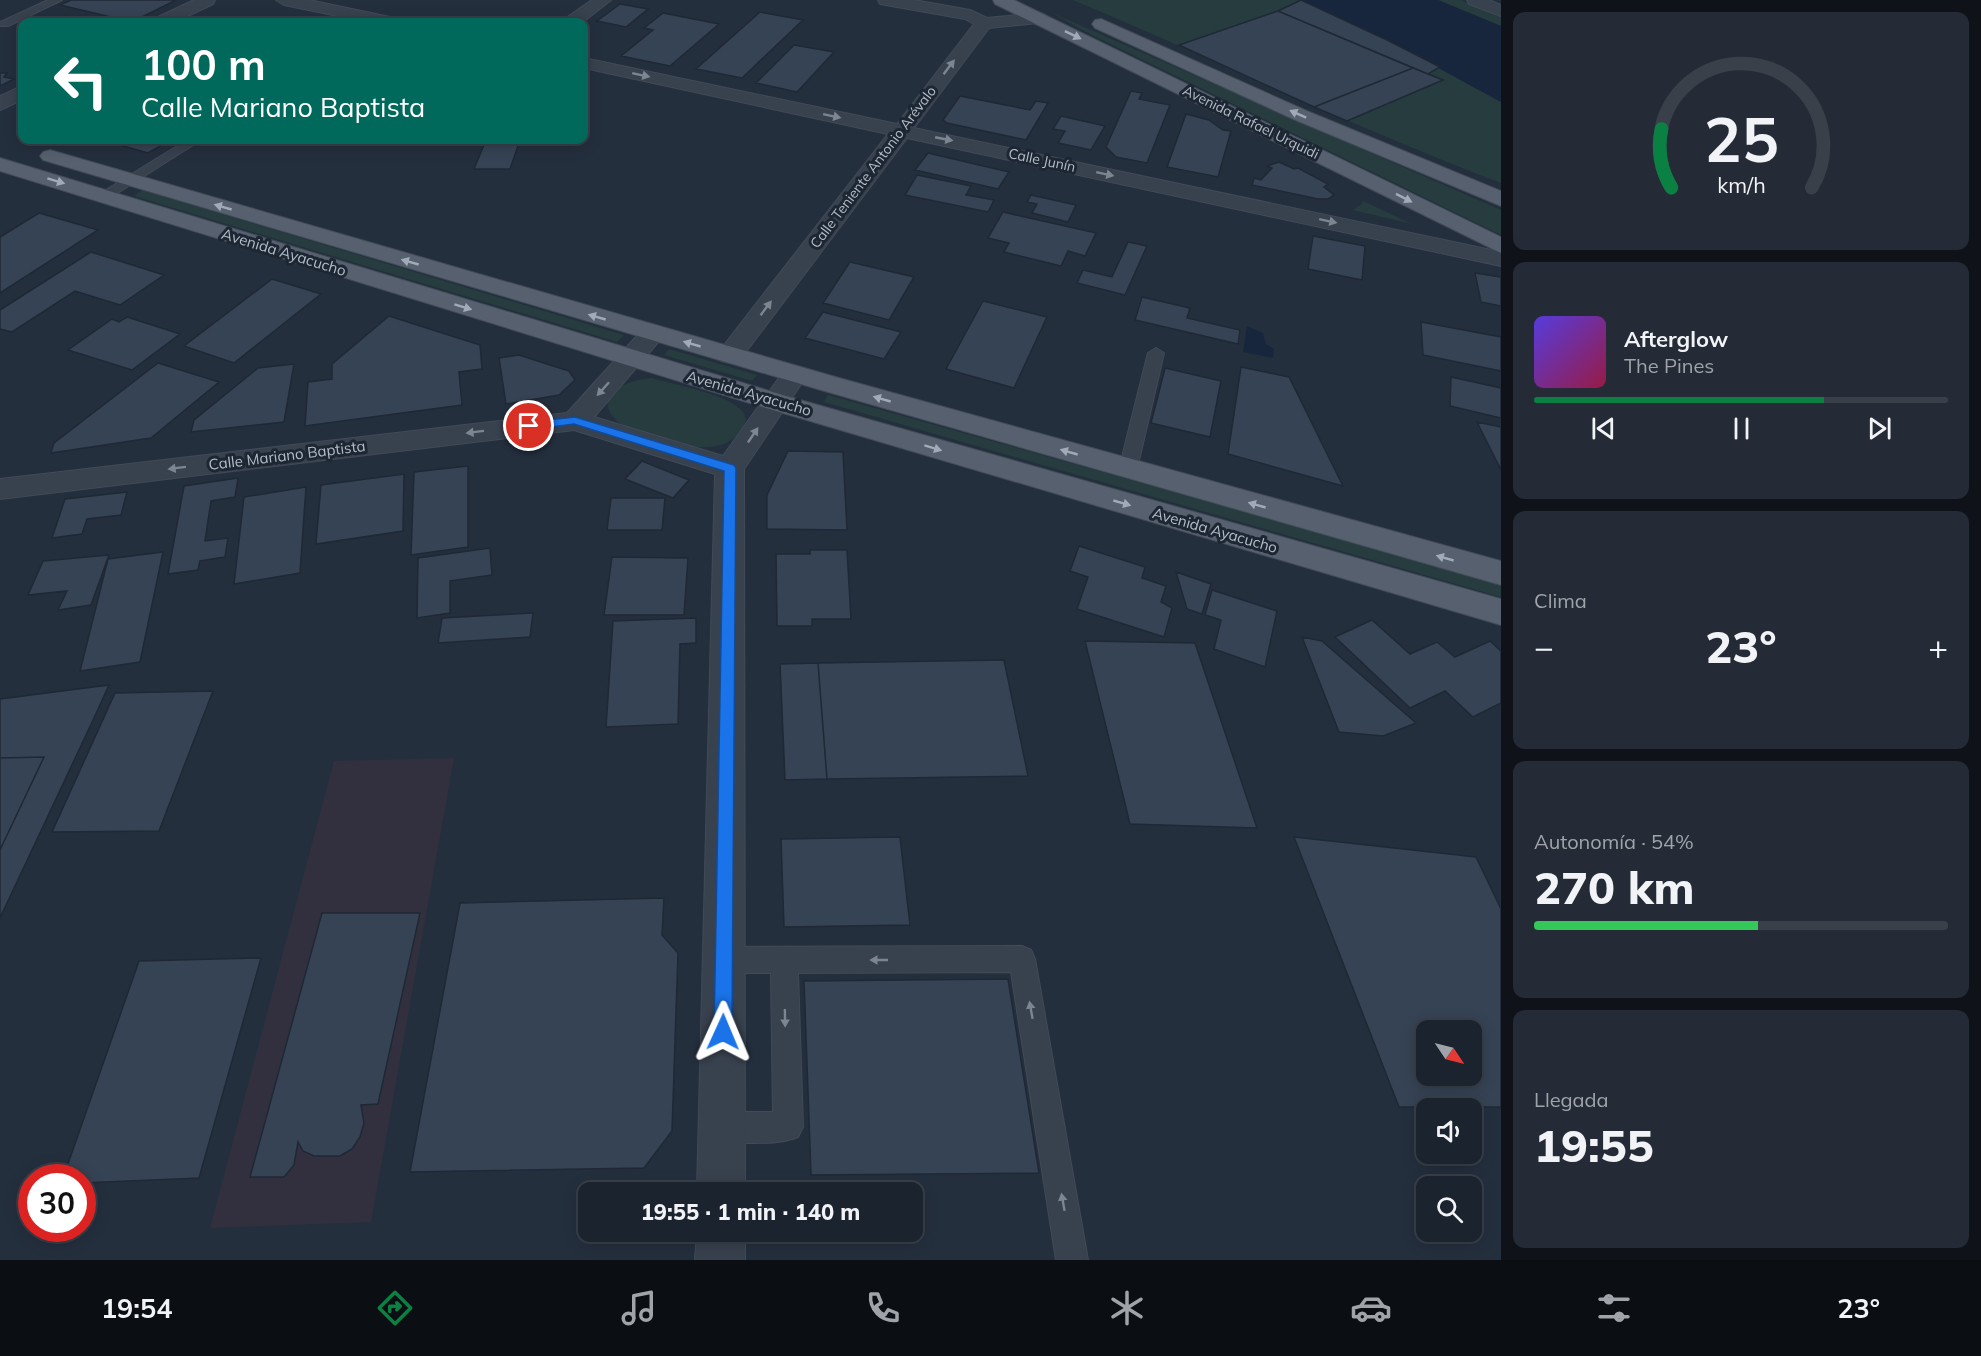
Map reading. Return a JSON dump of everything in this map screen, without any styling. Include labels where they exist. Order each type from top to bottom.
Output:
[{"type":"main road","name":"Avenida Rafael Urquidi","points":[[1001,0],[1501,246]]},
{"type":"main road","name":"Avenida Rafael Urquidi","points":[[1086,17],[1300,115],[1501,199]]},
{"type":"main road","name":"Avenida Ayacucho","points":[[11,150],[130,179],[795,374],[1501,573]]},
{"type":"main road","name":"Avenida Ayacucho","points":[[11,150],[103,196],[776,402],[1501,612]]},
{"type":"main road","points":[[303,258],[330,238]]},
{"type":"main road","points":[[1289,552],[1322,581],[1501,634]]},
{"type":"street","points":[[170,18],[207,0]]},
{"type":"street","points":[[284,0],[371,18]]},
{"type":"street","points":[[578,18],[603,0]]},
{"type":"street","points":[[886,0],[970,15],[984,24],[1038,18]]},
{"type":"street","points":[[903,3],[936,0]]},
{"type":"street","points":[[1475,0],[1501,11]]},
{"type":"street","name":"Calle Teniente Antonio Arévalo","points":[[730,355],[984,24]]},
{"type":"street","name":"Calle Junín","points":[[588,64],[1501,259]]},
{"type":"street","points":[[0,104],[18,94]]},
{"type":"street","points":[[575,421],[653,333]]},
{"type":"street","points":[[721,1182],[730,468],[795,374]]},
{"type":"street","name":"Calle Mariano Baptista","points":[[0,489],[575,421],[730,468]]},
{"type":"street","points":[[720,1260],[721,1242]]},
{"type":"lane","points":[[4,24],[57,0]]},
{"type":"lane","points":[[103,196],[188,144]]},
{"type":"lane","points":[[1128,469],[1156,353]]},
{"type":"lane","points":[[724,960],[1022,959],[1072,1260]]},
{"type":"lane","points":[[722,1127],[788,1127],[784,960]]},
{"type":"shaded area","points":[[454,758],[371,1222],[210,1228],[334,761]]},
{"type":"green space","points":[[1073,0],[1301,0],[1387,40],[1501,102],[1501,183],[1393,140]]},
{"type":"green space","points":[[1438,0],[1461,0],[1501,17],[1501,26]]},
{"type":"green space","points":[[1052,13],[1501,210],[1501,235],[1086,32]]},
{"type":"green space","points":[[142,190],[624,335],[617,342],[134,196]]},
{"type":"green space","points":[[1363,201],[1412,224],[1353,210]]},
{"type":"green space","points":[[669,349],[757,375],[752,381],[664,355]]},
{"type":"green space","points":[[652,378],[727,400],[743,412],[746,421],[736,436],[723,444],[707,447],[672,442],[622,425],[608,407],[613,392],[631,382]]},
{"type":"green space","points":[[828,395],[1501,584],[1501,597],[824,402]]},
{"type":"water","points":[[1301,0],[1438,0],[1501,26],[1501,102],[1387,40]]},
{"type":"water","points":[[1247,326],[1263,333],[1266,344],[1274,349],[1273,358],[1243,352]]},
{"type":"building","points":[[71,0],[176,0],[140,18],[115,18],[60,5]]},
{"type":"building","points":[[1301,0],[1440,67],[1428,74],[1278,11]]},
{"type":"building","points":[[620,4],[648,9],[626,27],[597,21]]},
{"type":"building","points":[[1278,11],[1413,68],[1314,107],[1179,45]]},
{"type":"building","points":[[760,12],[803,20],[742,78],[696,69]]},
{"type":"building","points":[[663,13],[719,24],[670,66],[621,56],[653,30],[644,28]]},
{"type":"building","points":[[794,45],[834,52],[797,92],[756,83]]},
{"type":"building","points":[[1413,68],[1443,80],[1347,121],[1314,107]]},
{"type":"building","points":[[0,73],[7,73],[4,77],[14,79],[0,86]]},
{"type":"building","points":[[1131,91],[1142,93],[1139,99],[1170,105],[1147,163],[1116,157],[1106,147]]},
{"type":"building","points":[[960,96],[1030,110],[1036,101],[1048,103],[1026,140],[947,123],[943,120]]},
{"type":"building","points":[[1186,114],[1209,120],[1223,130],[1231,131],[1218,177],[1167,167]]},
{"type":"building","points":[[1061,116],[1105,126],[1091,150],[1058,143],[1065,131],[1053,129]]},
{"type":"building","points":[[116,144],[164,144],[148,153]]},
{"type":"building","points":[[484,144],[519,144],[510,169],[474,169]]},
{"type":"building","points":[[928,153],[1009,172],[998,189],[915,170]]},
{"type":"building","points":[[1279,162],[1294,169],[1298,168],[1328,184],[1324,187],[1334,195],[1328,199],[1318,199],[1252,185],[1254,178],[1261,180],[1272,168],[1267,166]]},
{"type":"building","points":[[917,175],[971,186],[966,195],[994,200],[988,212],[905,195]]},
{"type":"building","points":[[1031,195],[1076,205],[1068,222],[1032,213],[1037,204],[1027,202]]},
{"type":"building","points":[[1003,212],[1096,233],[1085,256],[1068,251],[1061,266],[1004,252],[1009,243],[988,238]]},
{"type":"building","points":[[39,213],[98,230],[0,293],[0,237]]},
{"type":"building","points":[[1313,236],[1365,246],[1362,280],[1308,269]]},
{"type":"building","points":[[1128,242],[1147,246],[1125,295],[1077,283],[1083,270],[1112,277]]},
{"type":"building","points":[[91,252],[164,275],[120,305],[75,291],[12,332],[0,329],[0,310]]},
{"type":"building","points":[[850,262],[914,277],[889,320],[823,303]]},
{"type":"building","points":[[1475,273],[1501,277],[1501,306],[1481,302]]},
{"type":"building","points":[[272,279],[321,294],[234,363],[184,346]]},
{"type":"building","points":[[1142,297],[1190,308],[1187,318],[1240,330],[1238,344],[1135,320]]},
{"type":"building","points":[[983,301],[1047,317],[1014,388],[946,369]]},
{"type":"building","points":[[823,312],[901,332],[884,359],[805,338]]},
{"type":"building","points":[[389,316],[480,345],[482,369],[459,372],[462,405],[305,426],[308,382],[332,379],[332,364]]},
{"type":"building","points":[[127,317],[180,334],[132,370],[68,350],[112,319],[119,322]]},
{"type":"building","points":[[1421,322],[1501,337],[1501,371],[1423,355]]},
{"type":"building","points":[[519,355],[569,371],[575,380],[559,395],[506,404],[499,358]]},
{"type":"building","points":[[158,363],[219,382],[151,438],[51,453],[54,443]]},
{"type":"building","points":[[294,364],[284,422],[191,432],[194,420],[258,368]]},
{"type":"building","points":[[1241,367],[1289,377],[1343,486],[1228,454]]},
{"type":"building","points":[[1165,368],[1221,381],[1210,437],[1151,423]]},
{"type":"building","points":[[1451,377],[1501,388],[1501,418],[1450,406]]},
{"type":"building","points":[[1477,422],[1501,427],[1501,470]]},
{"type":"building","points":[[788,451],[843,452],[847,530],[767,529],[767,495]]},
{"type":"building","points":[[642,461],[689,480],[673,498],[625,479]]},
{"type":"building","points":[[468,466],[468,547],[411,555],[414,472]]},
{"type":"building","points":[[404,474],[403,531],[316,544],[321,485]]},
{"type":"building","points":[[238,478],[235,497],[211,501],[205,541],[228,538],[225,557],[200,561],[198,570],[168,574],[184,486]]},
{"type":"building","points":[[306,487],[300,573],[234,584],[244,497]]},
{"type":"building","points":[[127,492],[121,515],[87,519],[82,534],[52,538],[65,499]]},
{"type":"building","points":[[611,498],[665,498],[662,530],[607,530]]},
{"type":"building","points":[[1079,546],[1145,567],[1142,578],[1166,586],[1161,602],[1172,608],[1164,637],[1077,609],[1088,577],[1070,571]]},
{"type":"building","points":[[490,548],[492,575],[450,581],[450,613],[417,618],[418,558]]},
{"type":"building","points":[[810,550],[847,550],[851,619],[812,619],[812,626],[777,626],[776,554],[810,554]]},
{"type":"building","points":[[163,552],[140,662],[80,671],[108,559]]},
{"type":"building","points":[[109,555],[91,605],[58,610],[67,591],[28,595],[43,561]]},
{"type":"building","points":[[612,557],[688,558],[684,615],[604,615]]},
{"type":"building","points":[[1176,572],[1211,584],[1202,614],[1187,609]]},
{"type":"building","points":[[1212,590],[1277,611],[1265,667],[1214,649],[1221,620],[1205,615]]},
{"type":"building","points":[[533,613],[530,637],[438,643],[442,618]]},
{"type":"building","points":[[696,618],[696,643],[680,644],[678,724],[606,727],[613,621]]},
{"type":"building","points":[[1372,620],[1410,654],[1437,642],[1455,657],[1490,641],[1501,651],[1501,703],[1473,717],[1445,691],[1410,708],[1335,637]]},
{"type":"building","points":[[1302,637],[1322,641],[1416,723],[1383,736],[1339,732]]},
{"type":"building","points":[[1085,641],[1195,643],[1257,828],[1130,824]]},
{"type":"building","points":[[1004,660],[1028,776],[827,779],[818,663]]},
{"type":"building","points":[[818,663],[827,779],[785,780],[780,664]]},
{"type":"building","points":[[109,685],[0,918],[0,850],[44,757],[0,758],[0,699]]},
{"type":"building","points":[[213,691],[159,831],[52,832],[115,693]]},
{"type":"building","points":[[44,757],[0,850],[0,758]]},
{"type":"building","points":[[900,837],[910,925],[784,927],[781,839]]},
{"type":"building","points":[[1294,837],[1476,857],[1501,909],[1501,1107],[1482,1107],[1482,1098],[1416,1098],[1416,1107],[1399,1107]]},
{"type":"building","points":[[664,898],[662,935],[678,953],[672,1131],[644,1168],[410,1172],[460,903]]},
{"type":"building","points":[[322,913],[420,913],[378,1104],[361,1105],[364,1123],[360,1137],[352,1149],[340,1156],[314,1156],[303,1151],[298,1142],[294,1165],[284,1177],[250,1177]]},
{"type":"building","points":[[261,958],[199,1178],[96,1182],[96,1164],[68,1164],[139,961]]},
{"type":"building","points":[[1008,979],[1039,1173],[811,1175],[804,981]]},
{"type":"route","points":[[529,426],[575,421],[730,468],[723,1032]]}]
